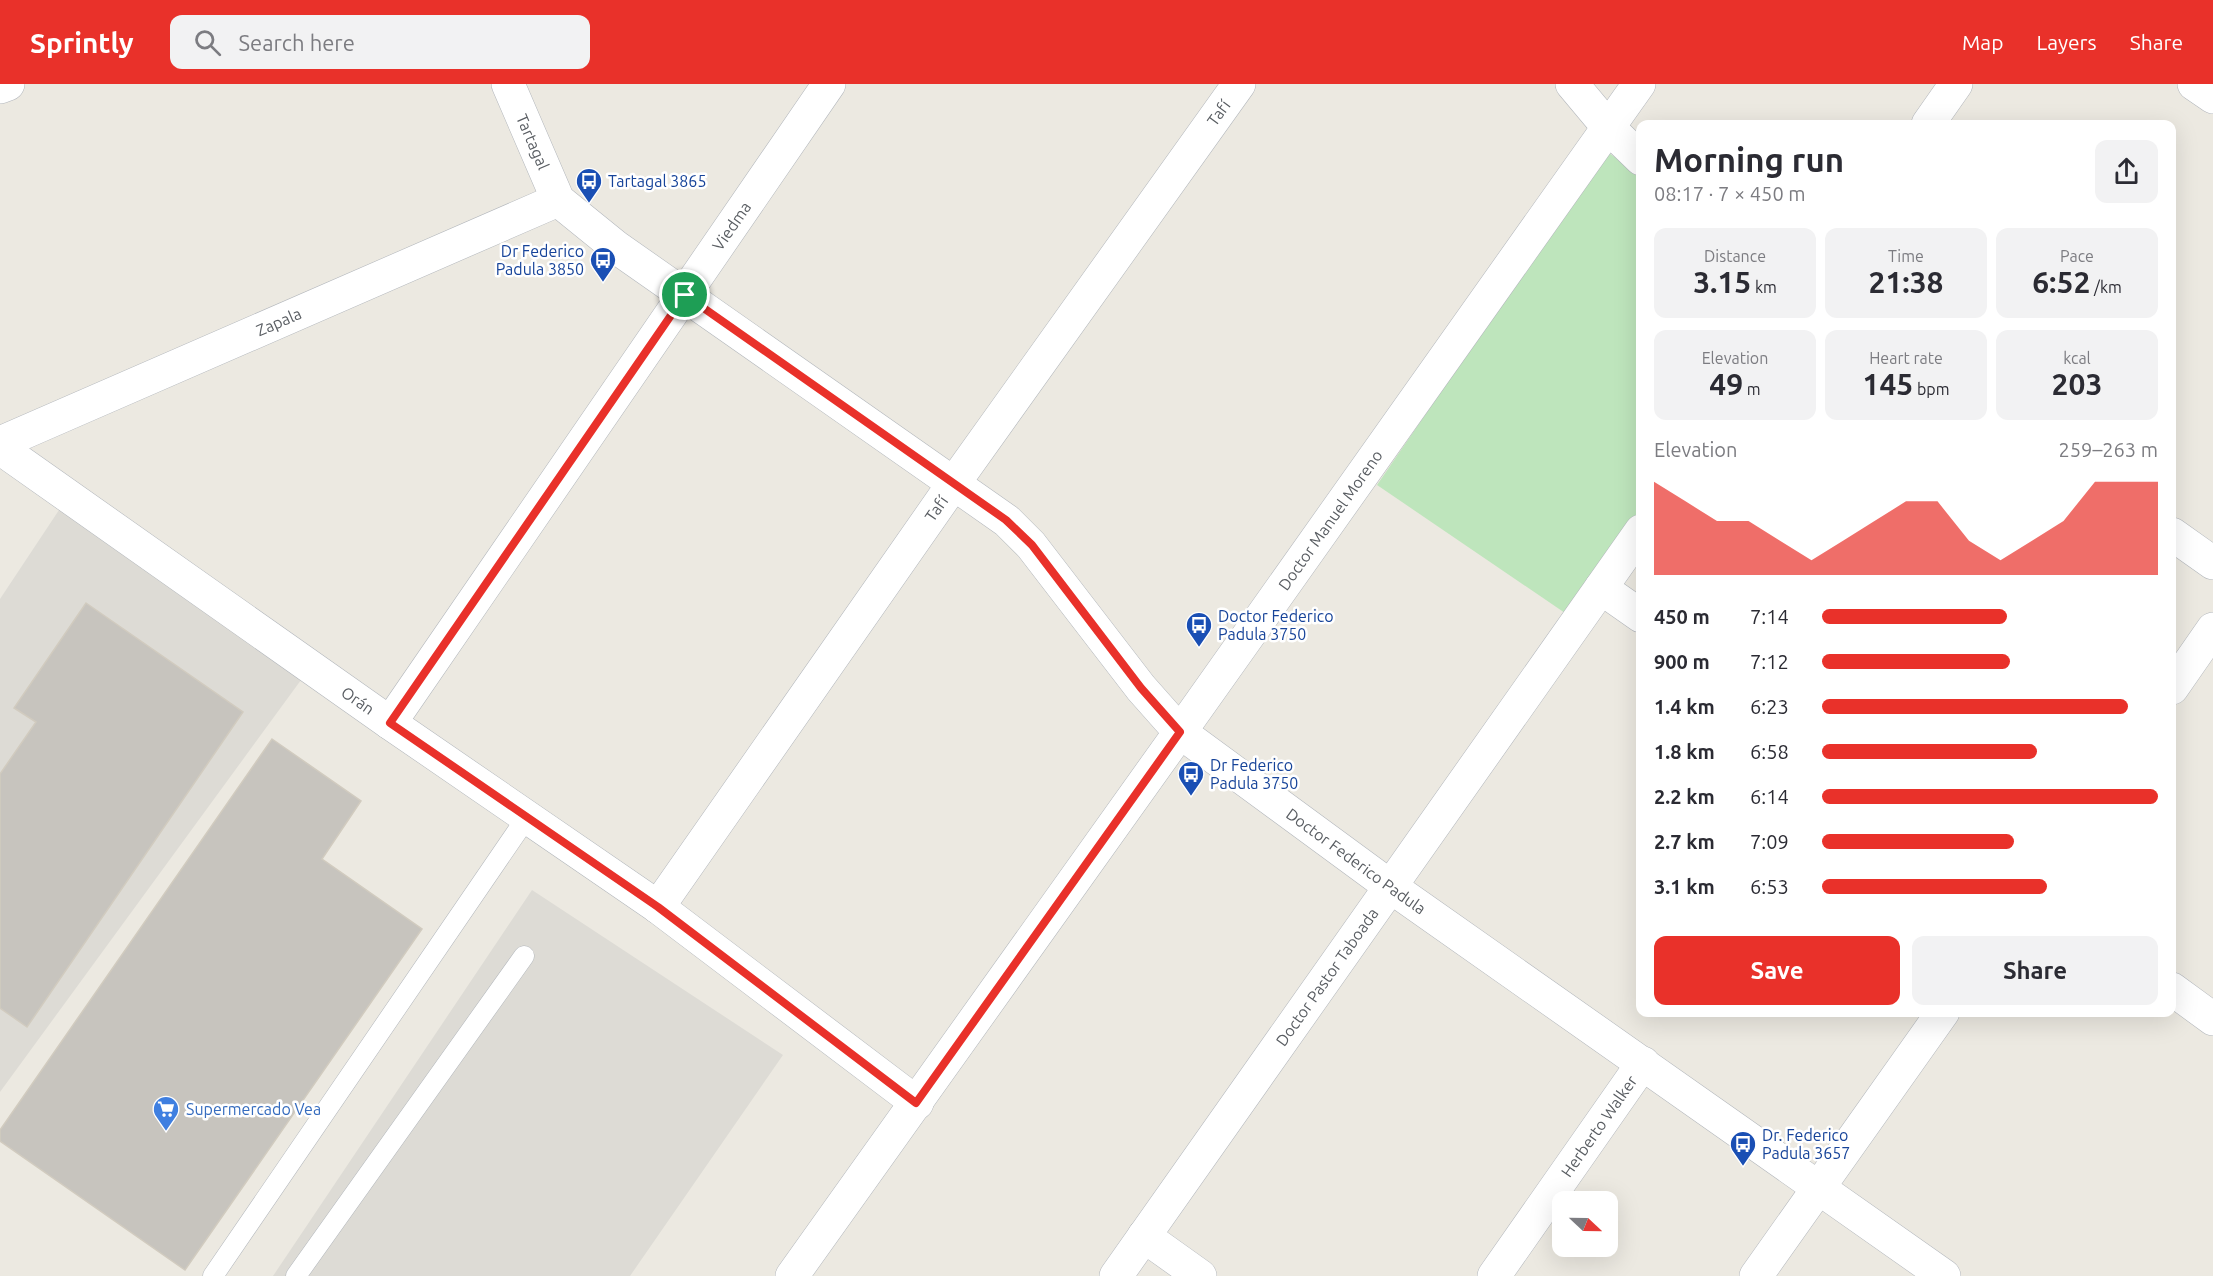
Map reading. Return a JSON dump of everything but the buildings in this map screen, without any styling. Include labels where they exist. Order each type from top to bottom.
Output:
[{"type":"street","points":[[0,87],[8,84]]},
{"type":"street","name":"Tartagal","points":[[508,84],[558,200]]},
{"type":"street","name":"Viedma","points":[[390,723],[829,84]]},
{"type":"street","name":"Tafí","points":[[658,907],[954,483],[1239,84]]},
{"type":"street","points":[[1572,84],[1608,127],[1636,154]]},
{"type":"street","name":"Doctor Manuel Moreno","points":[[792,1276],[1639,84]]},
{"type":"street","points":[[1931,120],[1956,84]]},
{"type":"street","points":[[2194,84],[2213,97]]},
{"type":"street","name":"Doctor Federico Padula","points":[[558,200],[616,247],[1006,520],[1032,545],[1141,688],[1180,732],[1390,886],[1944,1276]]},
{"type":"street","name":"Zapala","points":[[0,442],[558,200]]},
{"type":"street","name":"Orán","points":[[0,447],[390,723],[658,907],[916,1103]]},
{"type":"street","points":[[2176,537],[2213,563]]},
{"type":"street","name":"Doctor Pastor Taboada","points":[[1116,1276],[1636,538]]},
{"type":"street","points":[[1601,588],[1636,612]]},
{"type":"street","points":[[2176,682],[2213,629]]},
{"type":"street","points":[[2176,992],[2213,1019]]},
{"type":"street","points":[[1756,1276],[1939,1017]]},
{"type":"street","name":"Herberto Walker","points":[[1494,1276],[1642,1063]]},
{"type":"street","points":[[1144,1236],[1200,1276]]},
{"type":"lane","points":[[213,1276],[527,817]]},
{"type":"lane","points":[[296,1276],[524,956]]},
{"type":"shaded area","points":[[63,504],[301,680],[0,1092],[0,599]]},
{"type":"shaded area","points":[[532,890],[783,1055],[630,1276],[273,1276]]},
{"type":"green space","points":[[1606,151],[1636,172],[1636,515],[1565,613],[1377,485]]},
{"type":"place","name":"Tartagal 3865","points":[[589,204]]},
{"type":"place","name":"Dr Federico Padula 3850","points":[[603,283]]},
{"type":"place","name":"Doctor Federico Padula 3750","points":[[1199,648]]},
{"type":"place","name":"Dr Federico Padula 3750","points":[[1191,797]]},
{"type":"place","name":"Supermercado Vea","points":[[166,1132]]},
{"type":"place","name":"Dr. Federico Padula 3657","points":[[1743,1167]]},
{"type":"route","points":[[685,295],[1006,520],[1032,545],[1141,688],[1180,732],[916,1103],[658,907],[390,723],[685,295]]}]
